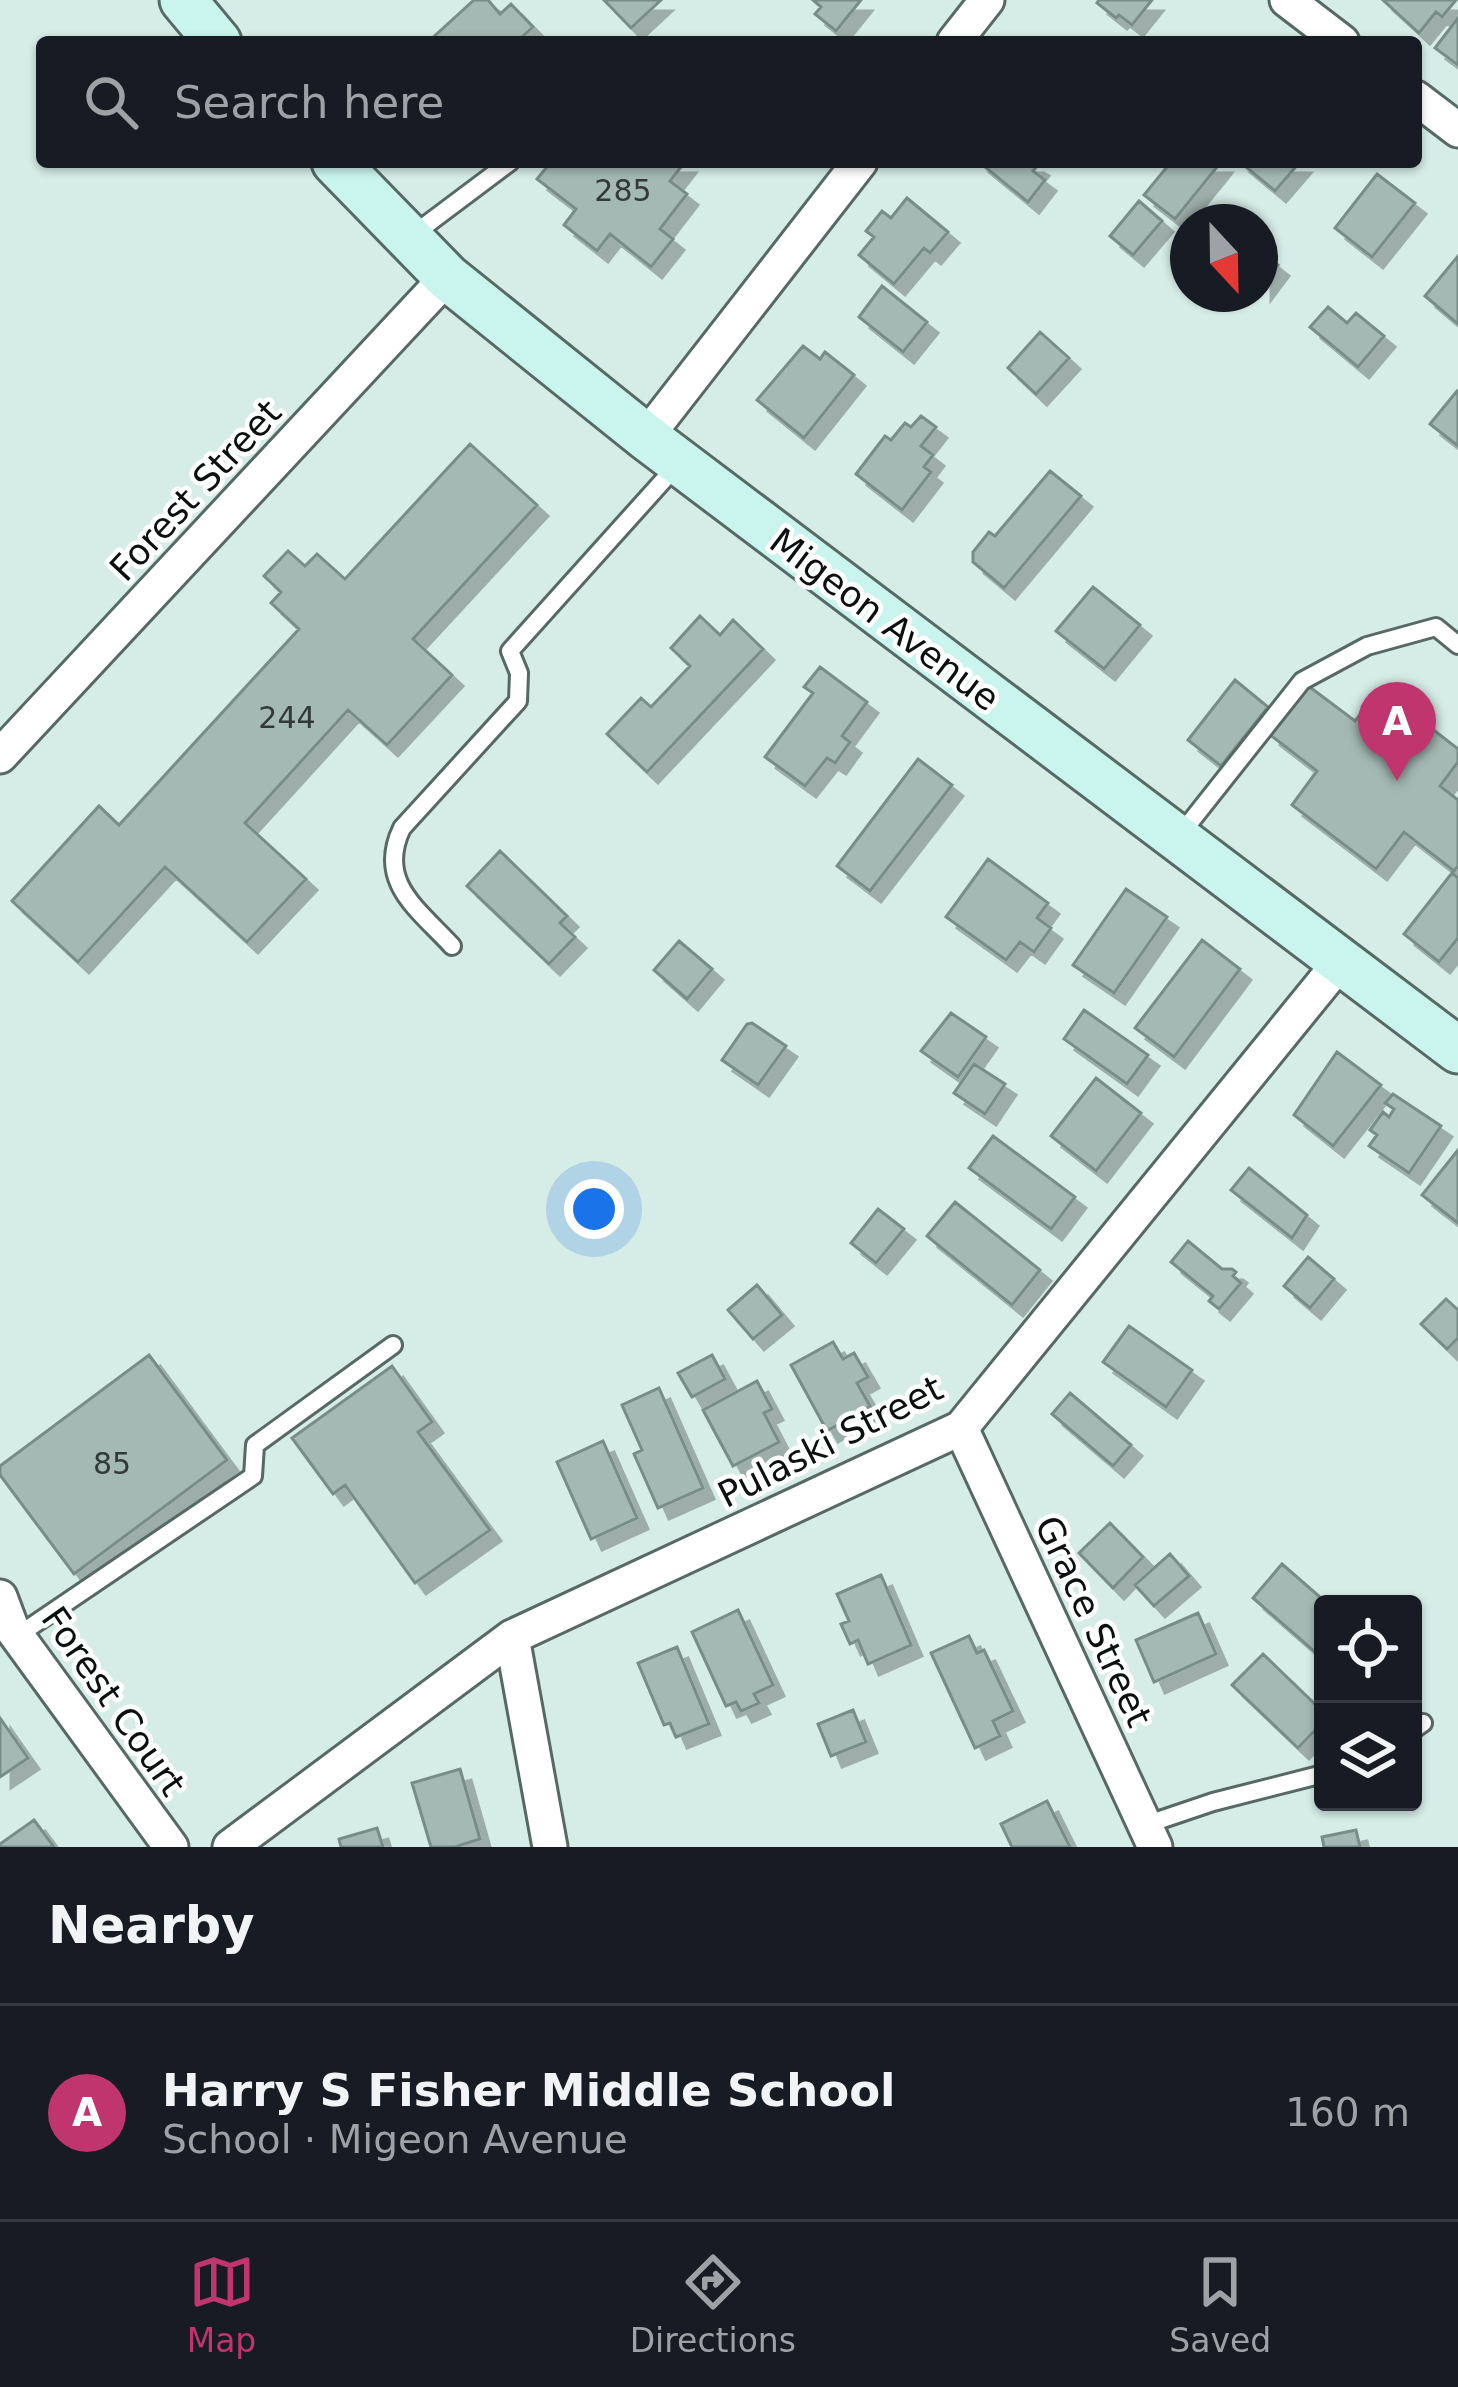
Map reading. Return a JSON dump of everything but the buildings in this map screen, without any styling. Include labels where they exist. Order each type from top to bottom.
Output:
[{"type":"main road","points":[[183,0],[213,36]]},
{"type":"main road","name":"Migeon Avenue","points":[[341,168],[447,277],[663,449],[1458,1049]]},
{"type":"street","points":[[959,36],[987,0]]},
{"type":"street","points":[[1287,0],[1334,36]]},
{"type":"street","points":[[1422,103],[1458,130]]},
{"type":"street","points":[[663,449],[856,168]]},
{"type":"street","name":"Forest Street","points":[[0,756],[447,277]]},
{"type":"street","name":"Pulaski Street","points":[[230,1847],[512,1637],[962,1428],[1341,961]]},
{"type":"street","name":"Grace Street","points":[[962,1428],[1150,1836]]},
{"type":"street","name":"Forest Court","points":[[0,1597],[17,1636],[171,1847]]},
{"type":"street","points":[[512,1637],[550,1847]]},
{"type":"lane","points":[[409,237],[502,168]]},
{"type":"lane","points":[[452,946],[396,885],[392,849],[402,828],[518,701],[520,673],[510,651],[663,449]]},
{"type":"lane","points":[[1177,838],[1301,681],[1367,646],[1436,627],[1458,645]]},
{"type":"lane","points":[[17,1636],[253,1476],[255,1445],[393,1345]]},
{"type":"lane","points":[[1150,1836],[1213,1802],[1314,1776]]},
{"type":"place","name":"Harry S Fisher Middle School","points":[[1397,781]]}]
